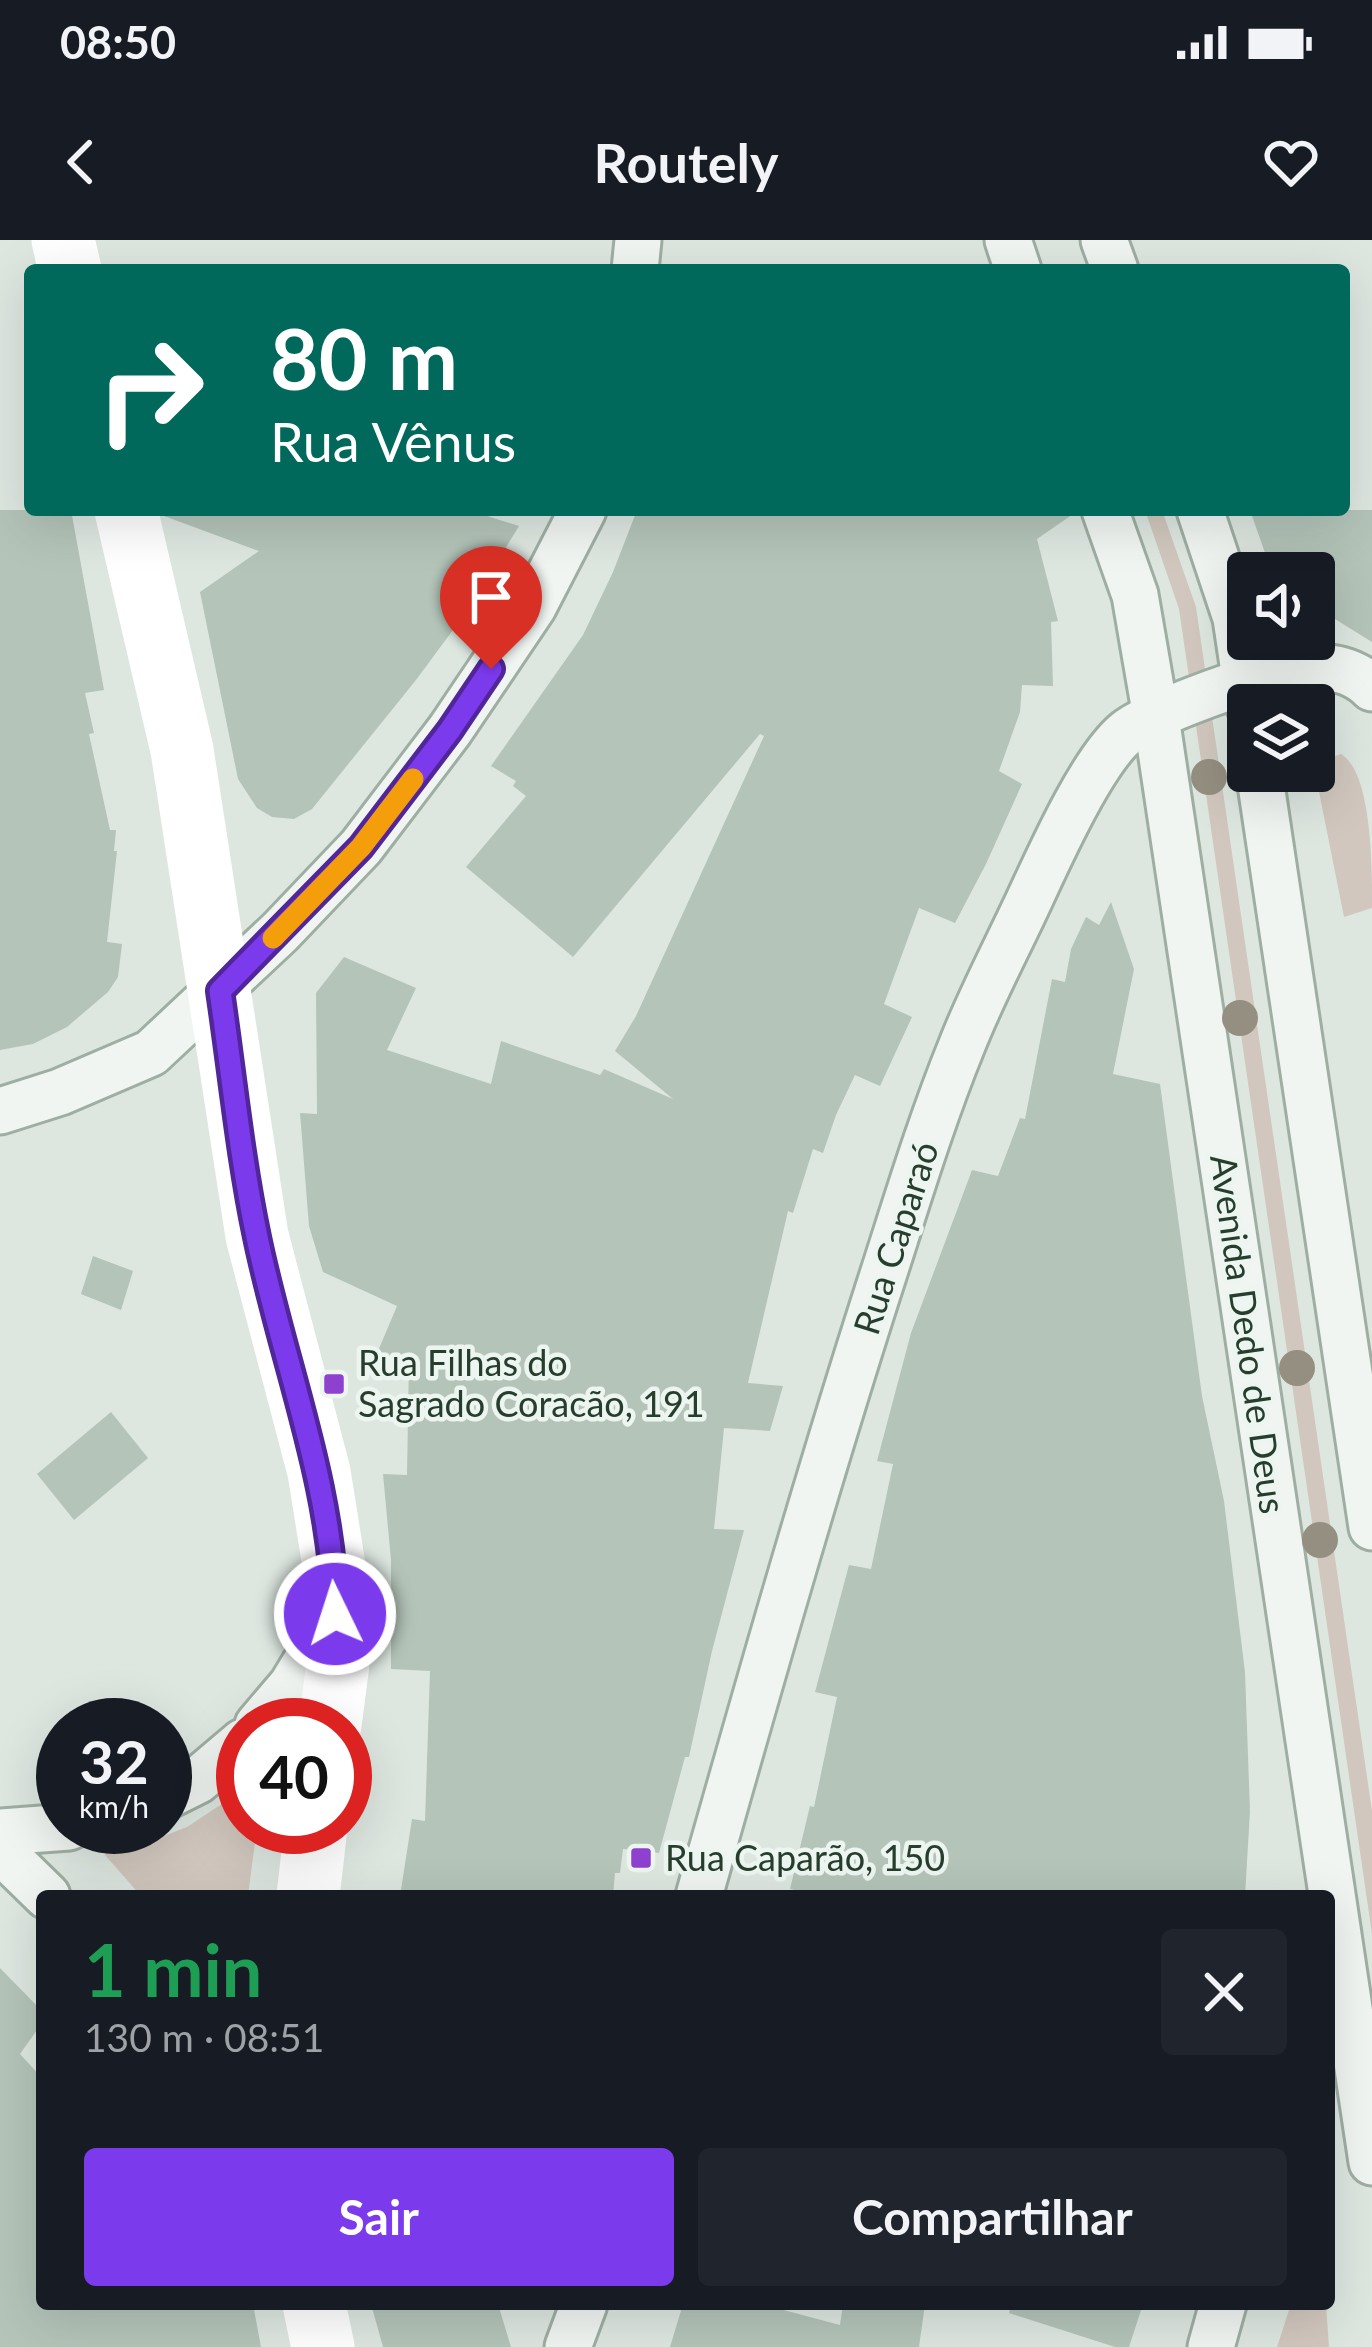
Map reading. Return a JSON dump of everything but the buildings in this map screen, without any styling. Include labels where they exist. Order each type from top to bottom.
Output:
[{"type":"street","points":[[127,516],[182,750],[257,1236],[319,1472],[334,1572],[338,1664],[334,1698]]},
{"type":"street","points":[[0,1111],[61,1092],[151,1053],[220,991],[361,847],[533,608],[580,516]]},
{"type":"street","name":"Avenida Dedo de Deus","points":[[1107,516],[1135,595],[1156,717],[1330,1890]]},
{"type":"street","points":[[1202,516],[1236,618],[1246,684]]},
{"type":"street","name":"Rua Caparaó","points":[[1263,684],[1292,667],[1329,666],[1372,688]]},
{"type":"street","name":"Rua Caparaó","points":[[701,1890],[817,1481],[962,1045],[1050,856],[1107,755],[1127,732],[1156,717],[1227,698]]},
{"type":"street","points":[[1261,792],[1372,1527]]},
{"type":"street","points":[[280,1698],[335,1614]]},
{"type":"street","points":[[192,1783],[216,1764]]},
{"type":"street","points":[[0,1832],[36,1829]]},
{"type":"street","points":[[0,1850],[41,1890]]},
{"type":"street","points":[[309,1890],[313,1854]]},
{"type":"street","name":"Avenida Dedo de Deus","points":[[1335,1925],[1372,2162]]},
{"type":"street","points":[[315,2310],[322,2347]]},
{"type":"street","points":[[568,2347],[582,2310]]},
{"type":"street","points":[[1211,2347],[1221,2310]]},
{"type":"shaded area","points":[[1147,516],[1164,516],[1196,607],[1372,1811],[1372,1934],[1179,609]]},
{"type":"shaded area","points":[[1341,754],[1351,764],[1359,780],[1370,846],[1372,908],[1344,917],[1319,792],[1335,792],[1336,756]]},
{"type":"shaded area","points":[[216,1808],[216,1854],[253,1854],[249,1890],[136,1890],[105,1855],[192,1854],[192,1824]]},
{"type":"shaded area","points":[[1289,2310],[1326,2310],[1329,2347],[1277,2347]]},
{"type":"slow traffic","points":[[273,938],[361,847],[413,779]]},
{"type":"place","name":"Rua Filhas do Sagrado Coracão, 191","points":[[334,1384]]},
{"type":"place","name":"Rua Caparão, 150","points":[[641,1858]]},
{"type":"route","points":[[335,1614],[334,1572],[319,1472],[257,1236],[220,991],[361,847],[491,669]]}]
